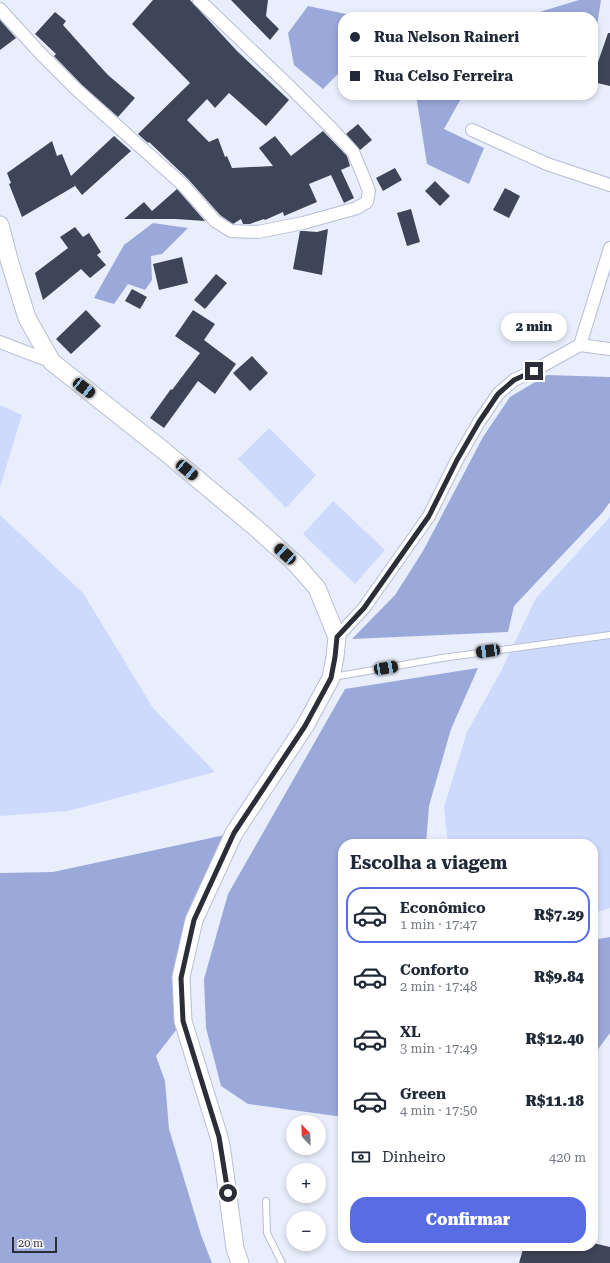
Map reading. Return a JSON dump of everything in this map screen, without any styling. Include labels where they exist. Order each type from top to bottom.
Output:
[{"type":"main road","points":[[0,225],[27,318],[52,362],[164,451],[256,528],[295,563],[317,588],[337,637],[331,678],[305,726],[234,833],[194,920],[181,978],[183,1021],[219,1137],[235,1248],[240,1263]]},
{"type":"street","points":[[0,9],[41,54],[77,90],[183,185],[214,221],[231,231],[258,232],[303,223],[357,208],[368,202],[368,191],[353,152],[303,99],[199,0]]},
{"type":"street","points":[[472,130],[547,164],[610,185]]},
{"type":"street","points":[[580,345],[610,248]]},
{"type":"street","points":[[0,342],[52,362]]},
{"type":"street","points":[[337,637],[364,608],[429,516],[457,460],[479,422],[498,394],[514,380],[534,371],[580,345],[610,349]]},
{"type":"lane","points":[[331,678],[442,658],[610,635]]},
{"type":"lane","points":[[266,1201],[267,1233],[282,1263]]},
{"type":"shaded area","points":[[579,0],[601,0],[598,20],[598,12],[539,12]]},
{"type":"shaded area","points":[[308,6],[338,12],[338,74],[323,89],[294,65],[288,33]]},
{"type":"shaded area","points":[[417,100],[460,100],[444,129],[484,148],[469,184],[427,164]]},
{"type":"shaded area","points":[[153,223],[188,228],[162,254],[151,256],[152,280],[145,290],[128,284],[114,304],[94,298],[124,245]]},
{"type":"shaded area","points":[[547,375],[610,377],[610,502],[602,513],[514,606],[508,632],[352,639],[395,595],[423,551],[483,437],[510,397]]},
{"type":"shaded area","points":[[0,405],[22,415],[0,487]]},
{"type":"shaded area","points":[[269,428],[316,475],[286,508],[238,459]]},
{"type":"shaded area","points":[[333,501],[385,550],[355,584],[303,534]]},
{"type":"shaded area","points":[[0,515],[83,593],[153,708],[215,772],[68,811],[0,816]]},
{"type":"shaded area","points":[[610,517],[610,908],[598,912],[598,839],[447,839],[444,807],[467,732],[501,671],[536,598]]},
{"type":"shaded area","points":[[478,668],[451,729],[429,806],[426,839],[338,839],[338,1116],[248,1104],[221,1086],[206,1028],[204,979],[228,894],[345,689]]},
{"type":"shaded area","points":[[234,833],[194,920],[183,1021],[156,1056],[165,1081],[169,1129],[201,1235],[212,1263],[0,1263],[0,873],[53,872]]},
{"type":"shaded area","points":[[610,937],[610,1033],[598,1049],[598,939]]},
{"type":"building","points":[[153,0],[190,0],[237,51],[289,100],[266,126],[229,93],[215,108],[207,99],[187,120],[209,142],[218,138],[225,157],[227,156],[232,168],[273,166],[259,148],[275,136],[291,156],[323,131],[347,156],[350,166],[341,170],[354,198],[344,203],[331,175],[309,184],[317,202],[284,216],[283,212],[265,220],[264,219],[250,224],[243,224],[241,219],[233,224],[220,215],[188,179],[149,142],[148,143],[138,134],[190,83],[132,24]]},
{"type":"building","points":[[231,0],[268,0],[266,16],[279,29],[270,40]]},
{"type":"building","points":[[55,12],[66,21],[63,25],[108,75],[135,98],[118,117],[82,85],[54,56],[56,54],[35,34]]},
{"type":"building","points":[[0,20],[16,38],[0,50]]},
{"type":"building","points":[[608,33],[610,33],[610,86],[598,83],[598,62]]},
{"type":"building","points":[[358,124],[372,140],[360,150],[346,134]]},
{"type":"building","points":[[114,136],[131,151],[82,195],[73,183],[75,186],[22,217],[9,184],[11,183],[7,173],[52,141],[57,156],[62,154],[71,176]]},
{"type":"building","points":[[395,168],[402,180],[383,191],[376,178]]},
{"type":"building","points":[[435,181],[450,196],[440,206],[425,191]]},
{"type":"building","points":[[505,188],[520,196],[509,218],[493,210]]},
{"type":"building","points":[[177,189],[205,221],[176,219],[124,219],[144,202],[152,211]]},
{"type":"building","points":[[411,209],[420,242],[407,246],[397,213]]},
{"type":"building","points":[[75,227],[83,237],[89,233],[101,252],[97,255],[106,265],[90,278],[81,269],[43,300],[35,273],[68,248],[60,237]]},
{"type":"building","points":[[328,229],[322,275],[293,269],[300,231],[317,232]]},
{"type":"building","points":[[182,257],[188,283],[159,290],[153,264]]},
{"type":"building","points":[[216,274],[227,283],[205,309],[194,300]]},
{"type":"building","points":[[132,289],[147,297],[140,309],[125,301]]},
{"type":"building","points":[[86,310],[101,326],[71,354],[56,339]]},
{"type":"building","points":[[193,310],[215,324],[204,340],[236,364],[215,394],[198,381],[164,428],[150,418],[200,353],[175,336]]},
{"type":"building","points":[[252,356],[268,373],[250,391],[233,373]]},
{"type":"building","points":[[598,1244],[610,1247],[610,1263],[519,1263],[523,1251],[598,1251]]},
{"type":"route","points":[[228,1193],[219,1137],[183,1021],[181,978],[194,920],[234,833],[305,726],[331,678],[337,637],[364,608],[429,516],[457,460],[479,422],[498,394],[514,380],[534,371]]}]
